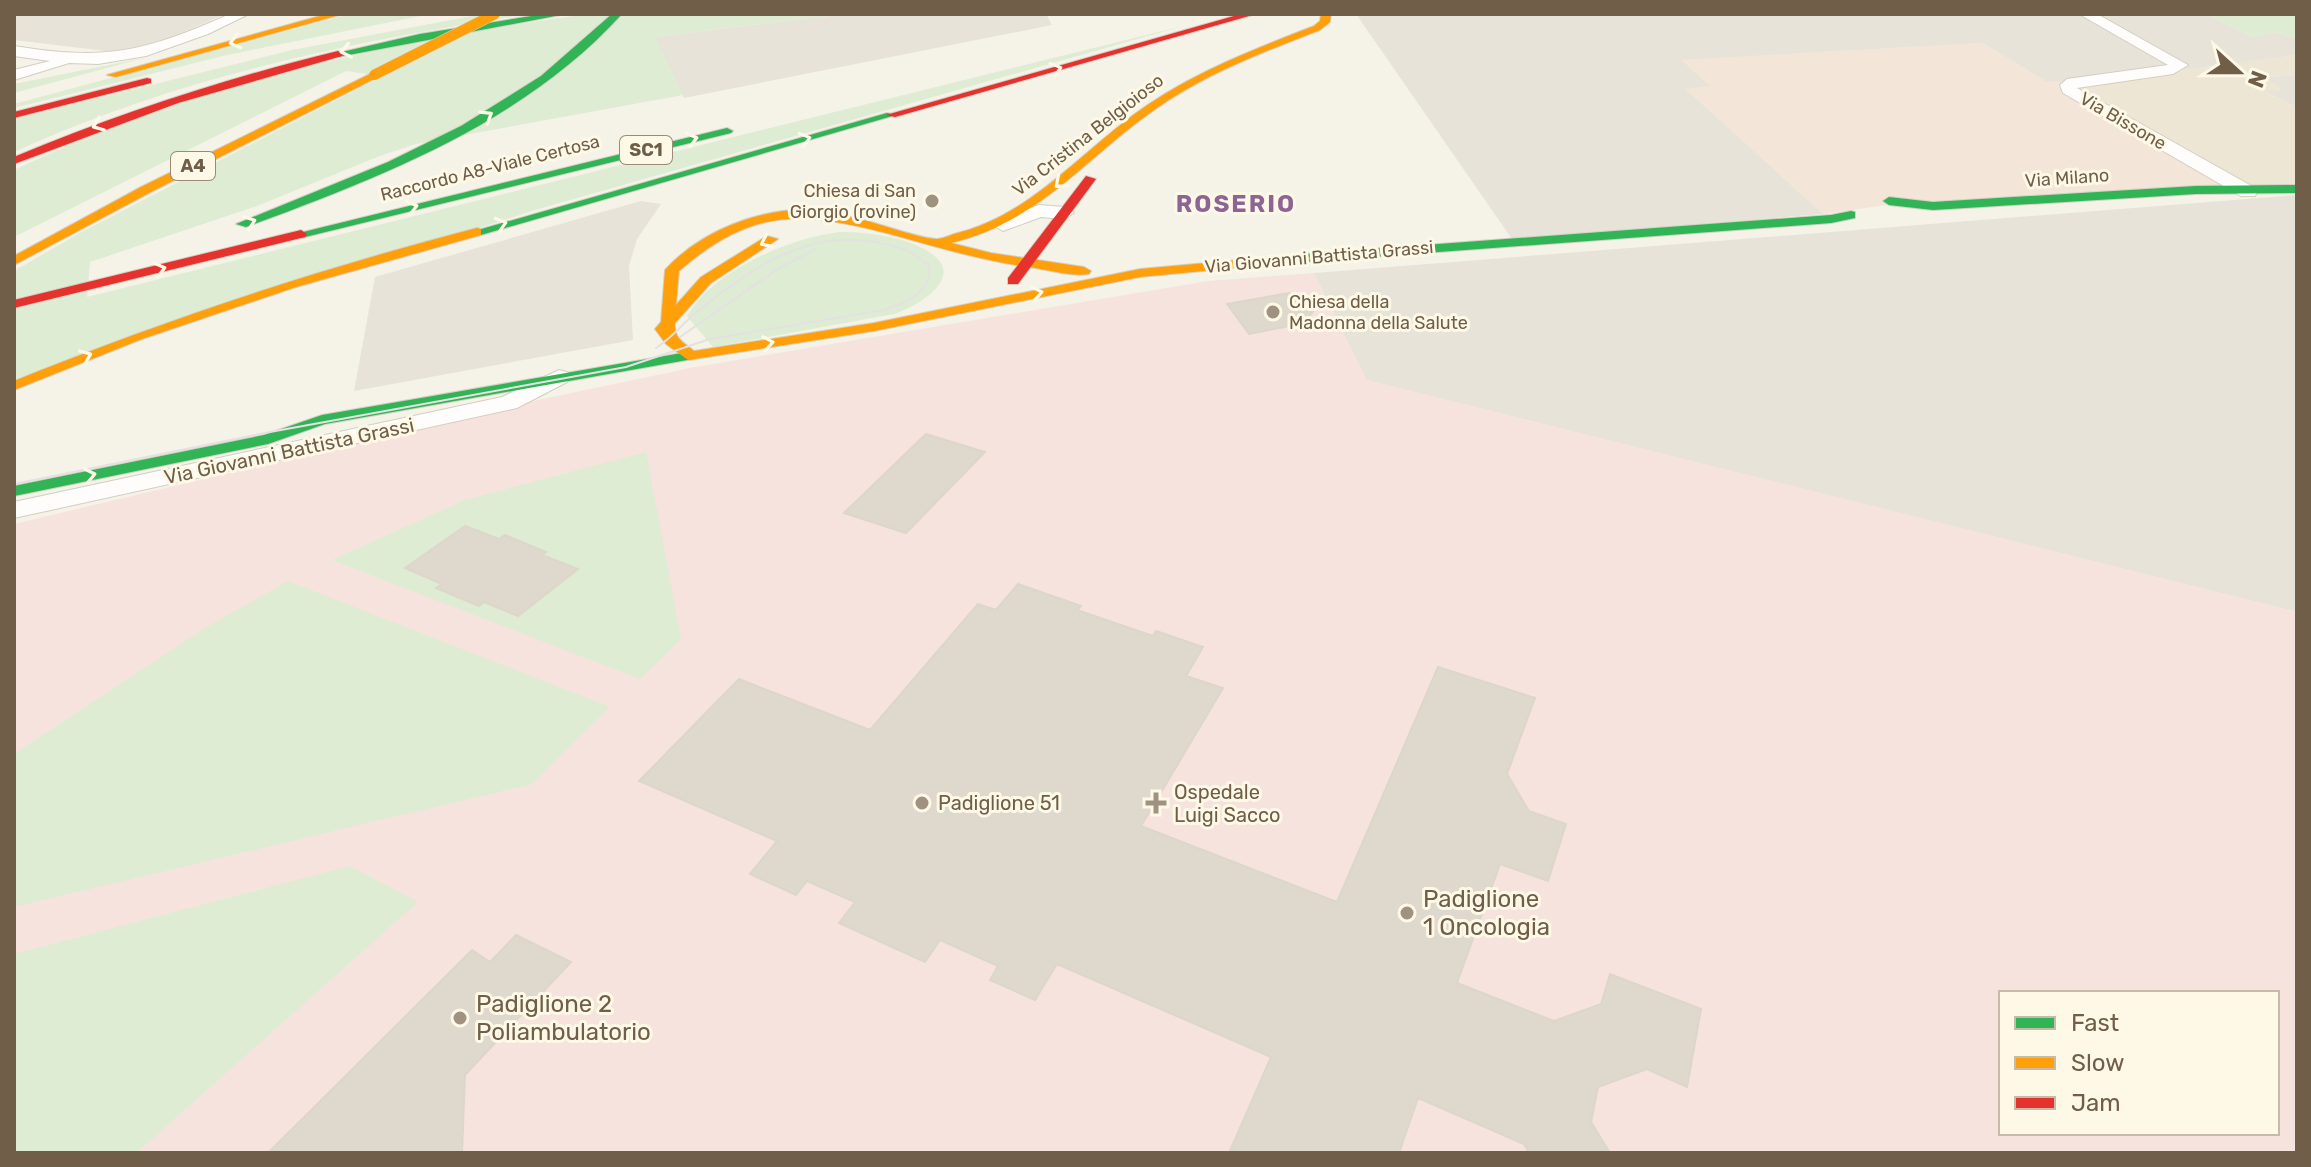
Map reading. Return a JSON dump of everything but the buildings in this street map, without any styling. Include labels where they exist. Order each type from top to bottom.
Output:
[{"type":"main road","points":[[14,101],[338,14]]},
{"type":"main road","points":[[14,115],[244,57],[458,14]]},
{"type":"main road","name":"A4","points":[[14,244],[473,14]]},
{"type":"main road","name":"A4","points":[[14,261],[145,190],[495,14]]},
{"type":"main road","points":[[14,161],[137,110],[284,66],[411,38],[561,14]]},
{"type":"main road","points":[[229,229],[366,176],[478,121],[557,69],[617,14]]},
{"type":"main road","points":[[1011,62],[1209,14]]},
{"type":"main road","points":[[14,386],[137,336],[278,288],[1251,14]]},
{"type":"main road","name":"Via Cristina Belgioioso","points":[[935,242],[978,236],[1000,226],[1058,186],[1099,147],[1171,94],[1223,64],[1317,28],[1325,22],[1326,14]]},
{"type":"main road","name":"Via Cristina Belgioioso","points":[[1027,264],[1106,162],[1128,142],[1231,66],[1263,48]]},
{"type":"main road","name":"Raccordo A8-Viale Certosa","points":[[14,304],[749,125]]},
{"type":"main road","name":"Via Milano","points":[[1870,195],[1894,212],[1933,206],[2206,190],[2248,192],[2297,189]]},
{"type":"main road","points":[[1844,197],[1839,205],[1851,215],[1873,221]]},
{"type":"main road","name":"Via Giovanni Battista Grassi","points":[[666,326],[672,270],[715,240],[754,222],[791,212],[809,212],[1055,269],[1140,273]]},
{"type":"main road","name":"Via Giovanni Battista Grassi","points":[[14,491],[268,439],[322,420],[567,375],[874,327],[960,307],[1140,273],[1851,215]]},
{"type":"main road","name":"Via Giovanni Battista Grassi","points":[[567,375],[642,343],[666,326],[706,280],[744,254],[781,235],[835,227],[898,233]]},
{"type":"main road","points":[[14,292],[193,241]]},
{"type":"main road","points":[[935,242],[955,268]]},
{"type":"main road","name":"Via Giovanni Battista Grassi","points":[[960,307],[988,299],[1004,290],[1027,264]]},
{"type":"main road","name":"Via Giovanni Battista Grassi","points":[[874,327],[922,310],[943,294]]},
{"type":"main road","points":[[666,326],[671,341],[691,355]]},
{"type":"main road","name":"Via Giovanni Battista Grassi","points":[[275,417],[322,420]]},
{"type":"street","points":[[14,51],[78,59],[117,57],[180,42],[242,14]]},
{"type":"street","name":"Via Bissone","points":[[2086,14],[2180,65],[2173,69],[2073,82],[2068,85],[2069,90],[2248,192]]},
{"type":"street","points":[[14,75],[78,59]]},
{"type":"street","points":[[1000,226],[1039,211],[1064,213]]},
{"type":"street","name":"Via Giovanni Battista Grassi","points":[[14,510],[509,403],[567,375]]},
{"type":"shaded area","points":[[14,14],[225,14],[156,44],[114,52],[14,40]]},
{"type":"shaded area","points":[[846,14],[1046,14],[1052,25],[684,98],[654,37]]},
{"type":"shaded area","points":[[1356,14],[2205,14],[2253,37],[2276,32],[2297,39],[2297,55],[2077,84],[2045,81],[1983,43],[1681,60],[1710,86],[1686,89],[1823,214],[1512,239]]},
{"type":"shaded area","points":[[1983,43],[2045,81],[2067,83],[2242,190],[1908,202],[1823,214],[1685,88],[1709,86],[1679,60]]},
{"type":"shaded area","points":[[2297,55],[2297,75],[2268,77],[2283,90],[2265,92],[2297,108],[2297,187],[2249,190],[2072,91],[2077,84]]},
{"type":"shaded area","points":[[2297,75],[2297,108],[2264,91],[2282,90],[2266,77]]},
{"type":"shaded area","points":[[2297,195],[2297,612],[1366,380],[1314,273]]},
{"type":"shaded area","points":[[641,201],[661,204],[637,239],[629,266],[633,340],[354,391],[375,277]]},
{"type":"shaded area","name":"Ospedale Luigi Sacco","points":[[1314,273],[1367,380],[2297,612],[2297,1153],[14,1153],[14,524],[524,403],[695,367],[1208,281]]},
{"type":"green space","points":[[350,14],[430,14],[227,55],[14,108],[14,104]]},
{"type":"green space","points":[[483,14],[529,14],[397,36],[202,82],[76,126],[14,152],[14,119],[292,50]]},
{"type":"green space","points":[[587,14],[846,14],[655,37],[683,95],[416,144],[377,157],[257,206],[90,262],[87,297],[1183,26],[535,210],[14,379],[14,271],[78,234],[383,76],[346,71],[14,237],[14,170],[151,113],[294,70],[440,38]]},
{"type":"green space","points":[[2205,14],[2297,14],[2297,39],[2276,32],[2253,37]]},
{"type":"green space","points":[[144,58],[14,93],[14,84]]},
{"type":"green space","points":[[839,232],[883,236],[915,245],[937,259],[943,268],[943,278],[928,296],[894,314],[713,347],[687,316],[715,284],[754,259],[797,242]]},
{"type":"green space","points":[[646,452],[681,639],[640,679],[332,560],[465,500]]},
{"type":"green space","points":[[288,581],[610,707],[532,784],[14,907],[14,754],[205,628]]},
{"type":"green space","points":[[350,866],[418,902],[136,1153],[14,1153],[14,954]]},
{"type":"tram line","points":[[14,484],[270,432],[626,367],[710,339],[884,310],[921,291],[930,267],[905,250],[875,242],[849,240],[802,247],[738,281],[656,348]]},
{"type":"tram line","points":[[680,337],[779,268],[814,250]]},
{"type":"traffic: fast","points":[[338,54],[561,14]]},
{"type":"traffic: fast","points":[[242,224],[318,196],[465,129],[545,78],[617,14]]},
{"type":"traffic: fast","points":[[477,232],[891,115]]},
{"type":"traffic: fast","points":[[301,234],[727,131]]},
{"type":"traffic: fast","points":[[1889,201],[1933,206],[2196,190],[2297,189]]},
{"type":"traffic: fast","points":[[1304,258],[1831,219],[1851,215]]},
{"type":"traffic: fast","points":[[14,491],[268,439],[322,420],[688,356]]},
{"type":"traffic: slow","points":[[112,75],[338,14]]},
{"type":"traffic: slow","points":[[374,75],[495,14]]},
{"type":"traffic: slow","points":[[943,241],[974,233],[1029,206],[1126,126],[1171,94],[1253,53],[1317,28],[1325,22],[1326,14]]},
{"type":"traffic: slow","points":[[14,261],[145,190],[374,75]]},
{"type":"traffic: slow","points":[[691,355],[671,341],[667,332],[672,270],[689,255],[727,232],[769,217],[813,213],[835,216],[990,257],[1084,271]]},
{"type":"traffic: slow","points":[[14,386],[137,336],[291,284],[477,232]]},
{"type":"traffic: slow","points":[[662,329],[706,280],[772,239]]},
{"type":"traffic: slow","points":[[688,356],[874,327],[1140,273],[1304,258]]},
{"type":"traffic: jam","points":[[891,115],[1251,14]]},
{"type":"traffic: jam","points":[[14,161],[174,100],[338,54]]},
{"type":"traffic: jam","points":[[14,115],[147,81]]},
{"type":"traffic: jam","points":[[1013,281],[1090,179]]},
{"type":"traffic: jam","points":[[14,304],[301,234]]},
{"type":"place","name":"Chiesa di San Giorgio (rovine)","points":[[932,201]]},
{"type":"place","name":"Chiesa della Madonna della Salute","points":[[1273,312]]},
{"type":"place","name":"Padiglione 51","points":[[922,803]]},
{"type":"place","name":"Ospedale Luigi Sacco","points":[[1156,803]]},
{"type":"place","name":"Padiglione 1 Oncologia","points":[[1407,913]]},
{"type":"place","name":"Padiglione 2 Poliambulatorio","points":[[460,1018]]},
{"type":"district","name":"ROSERIO","points":[[1236,204]]}]
